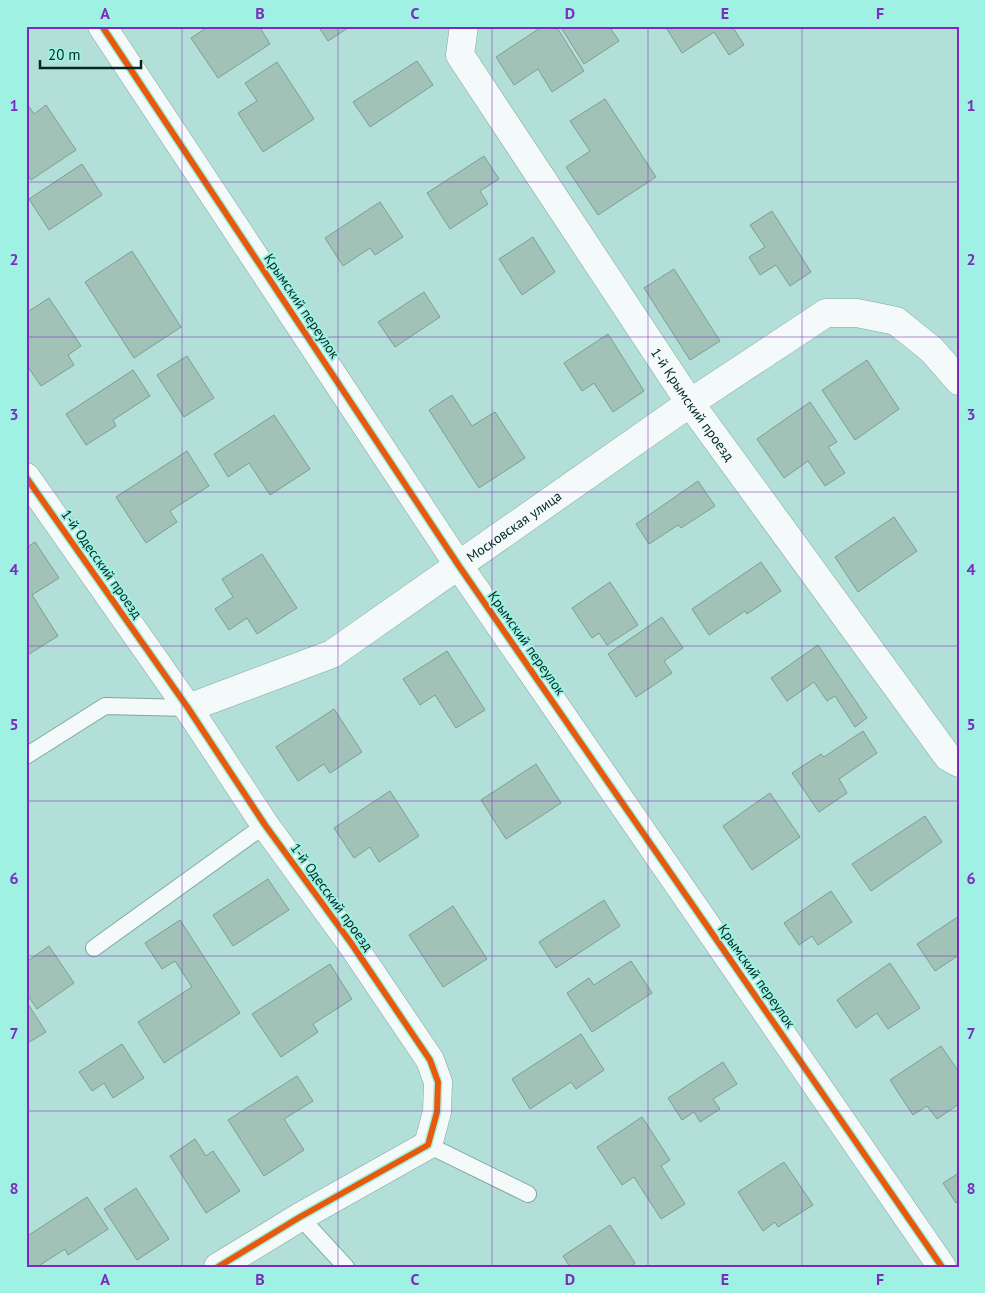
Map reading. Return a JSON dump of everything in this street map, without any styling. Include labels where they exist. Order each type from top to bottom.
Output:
[{"type":"street","name":"Крымский переулок","points":[[102,26],[459,566],[942,1267]]},
{"type":"street","name":"1-й Крымский проезд","points":[[464,26],[460,55],[690,403],[948,757],[959,763]]},
{"type":"street","name":"Московская улица","points":[[188,708],[332,654],[690,403],[826,313],[857,313],[896,322],[932,350],[959,381]]},
{"type":"street","name":"1-й Одесский проезд","points":[[26,477],[188,708],[265,825],[351,943],[430,1060],[438,1082],[437,1112],[428,1145]]},
{"type":"street","points":[[218,1267],[300,1217],[428,1145]]},
{"type":"lane","points":[[26,756],[105,706],[188,708]]},
{"type":"lane","points":[[94,948],[265,825]]},
{"type":"lane","points":[[428,1145],[528,1194]]},
{"type":"lane","points":[[300,1217],[346,1267]]},
{"type":"building","points":[[209,26],[259,26],[270,44],[218,78],[191,38]]},
{"type":"building","points":[[318,26],[351,26],[328,41]]},
{"type":"building","points":[[543,26],[556,26],[584,71],[552,92],[538,69],[514,85],[496,57]]},
{"type":"building","points":[[560,26],[609,26],[619,41],[584,64]]},
{"type":"building","points":[[665,26],[732,26],[744,45],[729,55],[714,32],[682,53]]},
{"type":"building","points":[[417,61],[433,85],[370,127],[353,102]]},
{"type":"building","points":[[277,62],[314,119],[263,152],[238,113],[257,101],[245,83]]},
{"type":"building","points":[[605,99],[656,177],[598,215],[566,167],[590,151],[570,121]]},
{"type":"building","points":[[26,102],[34,114],[46,105],[76,150],[31,180],[26,172]]},
{"type":"building","points":[[484,156],[499,179],[480,191],[488,204],[450,229],[427,193]]},
{"type":"building","points":[[82,164],[102,195],[49,230],[29,199]]},
{"type":"building","points":[[380,202],[403,237],[375,255],[370,248],[343,266],[325,238]]},
{"type":"building","points":[[772,211],[811,272],[790,286],[776,265],[760,275],[749,257],[765,247],[750,225]]},
{"type":"building","points":[[533,237],[555,272],[522,295],[499,259]]},
{"type":"building","points":[[132,251],[181,327],[134,358],[85,282]]},
{"type":"building","points":[[674,269],[720,341],[690,360],[644,288]]},
{"type":"building","points":[[424,292],[440,317],[395,347],[378,322]]},
{"type":"building","points":[[49,298],[81,346],[68,355],[74,365],[41,386],[26,364],[26,313]]},
{"type":"building","points":[[608,334],[644,391],[613,412],[594,383],[582,391],[564,363]]},
{"type":"building","points":[[187,356],[214,398],[184,417],[157,375]]},
{"type":"building","points":[[867,360],[899,409],[855,440],[822,390]]},
{"type":"building","points":[[133,370],[150,396],[113,420],[116,426],[86,445],[66,414]]},
{"type":"building","points":[[452,395],[472,426],[495,412],[525,458],[479,488],[429,410]]},
{"type":"building","points":[[810,402],[837,442],[828,447],[845,473],[825,486],[808,461],[784,478],[757,439]]},
{"type":"building","points":[[274,415],[310,469],[270,495],[249,463],[228,477],[214,454]]},
{"type":"building","points":[[187,451],[209,486],[170,511],[177,522],[146,543],[116,497]]},
{"type":"building","points":[[698,481],[715,506],[681,528],[678,525],[649,544],[636,524]]},
{"type":"building","points":[[894,517],[917,551],[858,592],[835,557]]},
{"type":"building","points":[[35,542],[59,578],[32,595],[58,636],[26,656],[26,548]]},
{"type":"building","points":[[262,554],[297,608],[257,634],[247,618],[229,630],[215,609],[233,597],[222,579]]},
{"type":"building","points":[[761,562],[781,591],[747,614],[745,611],[709,635],[692,609]]},
{"type":"building","points":[[610,582],[638,625],[607,645],[599,633],[592,638],[572,608]]},
{"type":"building","points":[[662,617],[683,648],[664,661],[672,673],[636,697],[608,654]]},
{"type":"building","points":[[818,645],[867,718],[855,727],[835,696],[827,701],[814,682],[787,701],[771,678]]},
{"type":"building","points":[[447,651],[485,710],[456,728],[435,695],[420,705],[403,679]]},
{"type":"building","points":[[334,709],[362,752],[330,773],[324,764],[298,781],[276,747]]},
{"type":"building","points":[[863,731],[877,753],[839,779],[847,793],[819,812],[792,773],[821,754],[824,757]]},
{"type":"building","points":[[536,764],[561,803],[506,839],[481,800]]},
{"type":"building","points":[[390,791],[419,836],[379,862],[370,847],[354,858],[334,828]]},
{"type":"building","points":[[770,793],[800,837],[752,870],[723,826]]},
{"type":"building","points":[[925,816],[942,842],[871,891],[852,864]]},
{"type":"building","points":[[268,879],[289,910],[233,946],[213,915]]},
{"type":"building","points":[[831,891],[852,922],[818,945],[812,936],[799,945],[784,923]]},
{"type":"building","points":[[604,900],[620,926],[556,968],[539,942]]},
{"type":"building","points":[[453,906],[487,959],[443,987],[409,935]]},
{"type":"building","points":[[959,916],[959,955],[935,971],[917,944]]},
{"type":"building","points":[[180,920],[240,1013],[164,1063],[138,1022],[192,987],[175,961],[162,969],[145,943]]},
{"type":"building","points":[[49,946],[74,983],[37,1009],[26,993],[26,962]]},
{"type":"building","points":[[631,961],[652,993],[592,1032],[567,993],[589,978],[594,985]]},
{"type":"building","points":[[890,963],[920,1008],[888,1029],[877,1013],[856,1028],[837,1000]]},
{"type":"building","points":[[330,964],[352,999],[313,1024],[318,1032],[281,1057],[252,1014]]},
{"type":"building","points":[[26,1001],[46,1032],[26,1044]]},
{"type":"building","points":[[581,1034],[604,1070],[576,1089],[571,1082],[530,1109],[512,1079]]},
{"type":"building","points":[[122,1044],[144,1078],[113,1098],[104,1083],[92,1091],[79,1072]]},
{"type":"building","points":[[941,1046],[959,1072],[959,1104],[937,1119],[927,1106],[913,1115],[890,1080]]},
{"type":"building","points":[[723,1062],[737,1084],[713,1099],[720,1109],[700,1122],[694,1112],[682,1120],[668,1098]]},
{"type":"building","points":[[297,1076],[313,1101],[284,1119],[304,1150],[264,1176],[228,1120]]},
{"type":"building","points":[[642,1117],[670,1160],[661,1166],[685,1204],[661,1219],[634,1177],[622,1185],[597,1147]]},
{"type":"building","points":[[195,1139],[206,1156],[213,1151],[240,1191],[206,1213],[170,1156]]},
{"type":"building","points":[[784,1162],[813,1205],[778,1227],[775,1222],[763,1231],[738,1192]]},
{"type":"building","points":[[959,1173],[959,1201],[956,1203],[943,1183]]},
{"type":"building","points":[[136,1188],[169,1239],[137,1260],[104,1209]]},
{"type":"building","points":[[87,1197],[108,1229],[68,1255],[65,1249],[37,1267],[26,1267],[26,1237]]},
{"type":"building","points":[[610,1225],[635,1263],[630,1267],[570,1267],[563,1256]]},
{"type":"cycle path","points":[[102,26],[459,566],[942,1267]]},
{"type":"cycle path","points":[[26,477],[188,708],[265,825],[351,943],[430,1060],[438,1082],[437,1112],[428,1145],[300,1217],[218,1267]]}]
